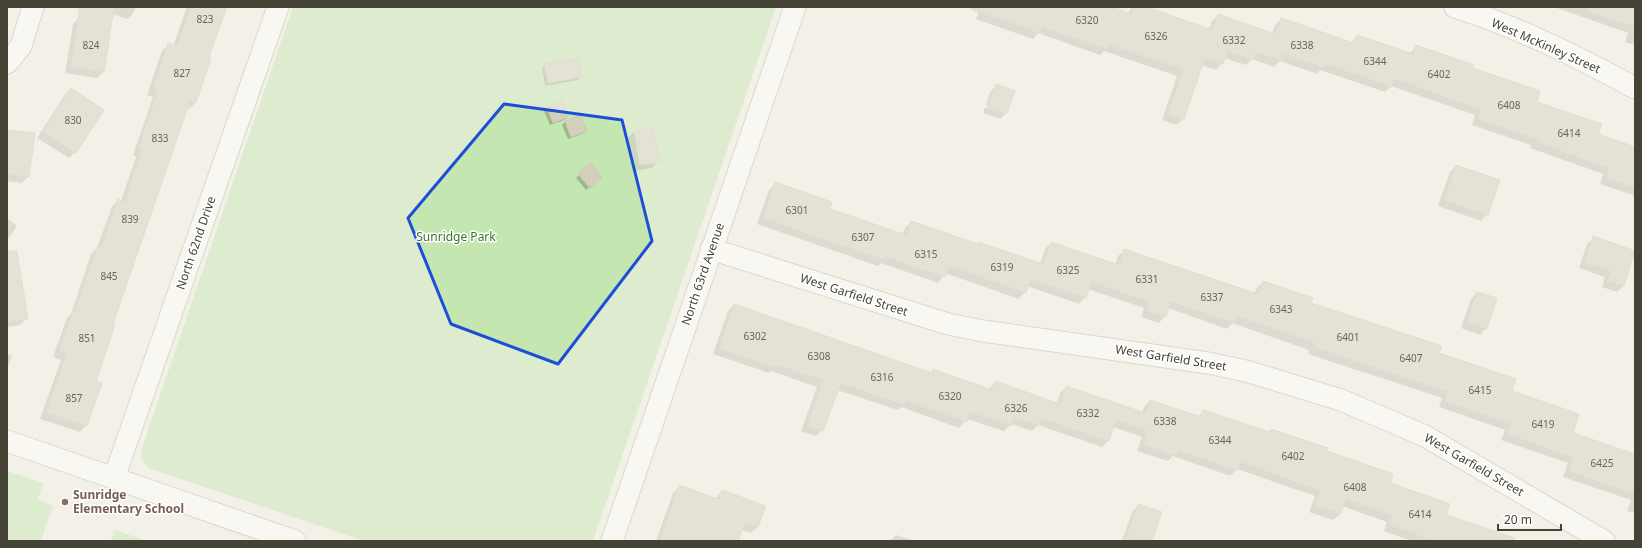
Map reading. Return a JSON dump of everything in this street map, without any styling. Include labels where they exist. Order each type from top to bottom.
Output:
[{"type":"street","points":[[7,63],[21,46],[32,7]]},
{"type":"street","name":"North 62nd Drive","points":[[114,478],[278,7]]},
{"type":"street","name":"North 63rd Avenue","points":[[612,541],[795,7]]},
{"type":"street","name":"West McKinley Street","points":[[1455,7],[1516,30],[1561,50],[1635,88]]},
{"type":"street","name":"West Garfield Street","points":[[711,249],[948,324],[983,331],[1208,363],[1246,371],[1341,400],[1424,436],[1604,541]]},
{"type":"street","points":[[7,441],[295,541]]},
{"type":"highlighted area","points":[[504,104],[622,120],[652,241],[558,364],[451,324],[408,218]]},
{"type":"green space","name":"Sunridge Park","points":[[293,7],[776,7],[593,541],[364,541],[151,469],[144,463],[141,455],[142,448]]},
{"type":"green space","points":[[7,471],[43,483],[38,499],[53,506],[41,541],[7,541]]},
{"type":"green space","points":[[115,530],[147,541],[111,541]]},
{"type":"building","points":[[80,7],[114,7],[104,72],[71,67]]},
{"type":"building","points":[[191,7],[227,7],[209,57],[211,58],[196,103],[190,101],[113,324],[115,325],[96,381],[102,383],[87,426],[46,412],[66,354],[59,351],[73,310],[75,311],[97,247],[101,248],[118,199],[125,202],[141,150],[138,149],[158,91],[153,89],[168,43],[177,46]]},
{"type":"building","points":[[972,7],[1112,7],[1131,14],[1134,7],[1147,7],[1212,30],[1218,14],[1275,34],[1281,18],[1354,43],[1357,35],[1413,54],[1416,45],[1474,65],[1473,68],[1540,91],[1537,102],[1602,124],[1598,134],[1635,147],[1635,188],[1606,178],[1609,168],[1536,142],[1537,139],[1477,119],[1481,109],[1394,79],[1392,87],[1326,64],[1324,68],[1284,54],[1282,61],[1256,52],[1253,60],[1228,51],[1223,64],[1205,58],[1184,119],[1168,114],[1183,70],[1109,45],[1108,49],[1042,27],[1040,33],[972,10]]},
{"type":"building","points":[[1586,7],[1635,7],[1635,27],[1585,10]]},
{"type":"building","points":[[578,58],[582,77],[548,83],[544,64]]},
{"type":"building","points":[[996,84],[1015,91],[1007,113],[988,107]]},
{"type":"building","points":[[71,88],[104,110],[76,153],[43,131]]},
{"type":"building","points":[[562,101],[568,117],[553,123],[547,107]]},
{"type":"building","points":[[580,115],[587,131],[571,137],[565,121]]},
{"type":"building","points":[[653,128],[660,162],[640,165],[634,131]]},
{"type":"building","points":[[7,130],[35,133],[29,177],[7,174]]},
{"type":"building","points":[[590,163],[602,177],[590,188],[578,174]]},
{"type":"building","points":[[1456,165],[1500,180],[1488,215],[1444,200]]},
{"type":"building","points":[[775,182],[832,202],[830,209],[906,235],[911,221],[1043,264],[1051,242],[1119,265],[1124,249],[1258,294],[1263,281],[1313,298],[1311,303],[1442,346],[1439,353],[1516,379],[1512,391],[1579,414],[1573,433],[1635,454],[1635,494],[1569,471],[1573,457],[1507,434],[1511,424],[1445,401],[1448,392],[1314,347],[1315,343],[1236,316],[1234,323],[1171,301],[1166,317],[1146,310],[1149,302],[1091,282],[1086,298],[1031,279],[1026,293],[949,266],[945,277],[887,257],[885,260],[763,218]]},
{"type":"building","points":[[1593,236],[1635,251],[1624,286],[1607,281],[1611,271],[1585,262]]},
{"type":"building","points":[[7,251],[17,251],[28,319],[7,323]]},
{"type":"building","points":[[1477,292],[1497,298],[1487,329],[1467,322]]},
{"type":"building","points":[[734,304],[932,373],[933,369],[992,390],[995,381],[1060,404],[1066,386],[1145,413],[1150,400],[1201,417],[1203,410],[1269,432],[1271,429],[1328,448],[1327,451],[1393,474],[1390,483],[1450,504],[1446,515],[1515,538],[1514,541],[1435,541],[1389,525],[1393,516],[1346,499],[1341,514],[1315,505],[1320,490],[1240,462],[1237,470],[1178,450],[1176,456],[1143,444],[1147,431],[1116,420],[1109,441],[1042,418],[1039,425],[1014,417],[1011,426],[970,412],[967,422],[906,401],[905,405],[841,383],[823,431],[807,425],[823,380],[777,365],[776,368],[719,348]]},
{"type":"building","points":[[679,485],[718,499],[722,490],[766,506],[758,527],[745,522],[738,541],[660,541]]},
{"type":"building","points":[[1138,504],[1162,512],[1152,541],[1125,541]]},
{"type":"place","name":"Sunridge Elementary School","points":[[65,502]]}]
